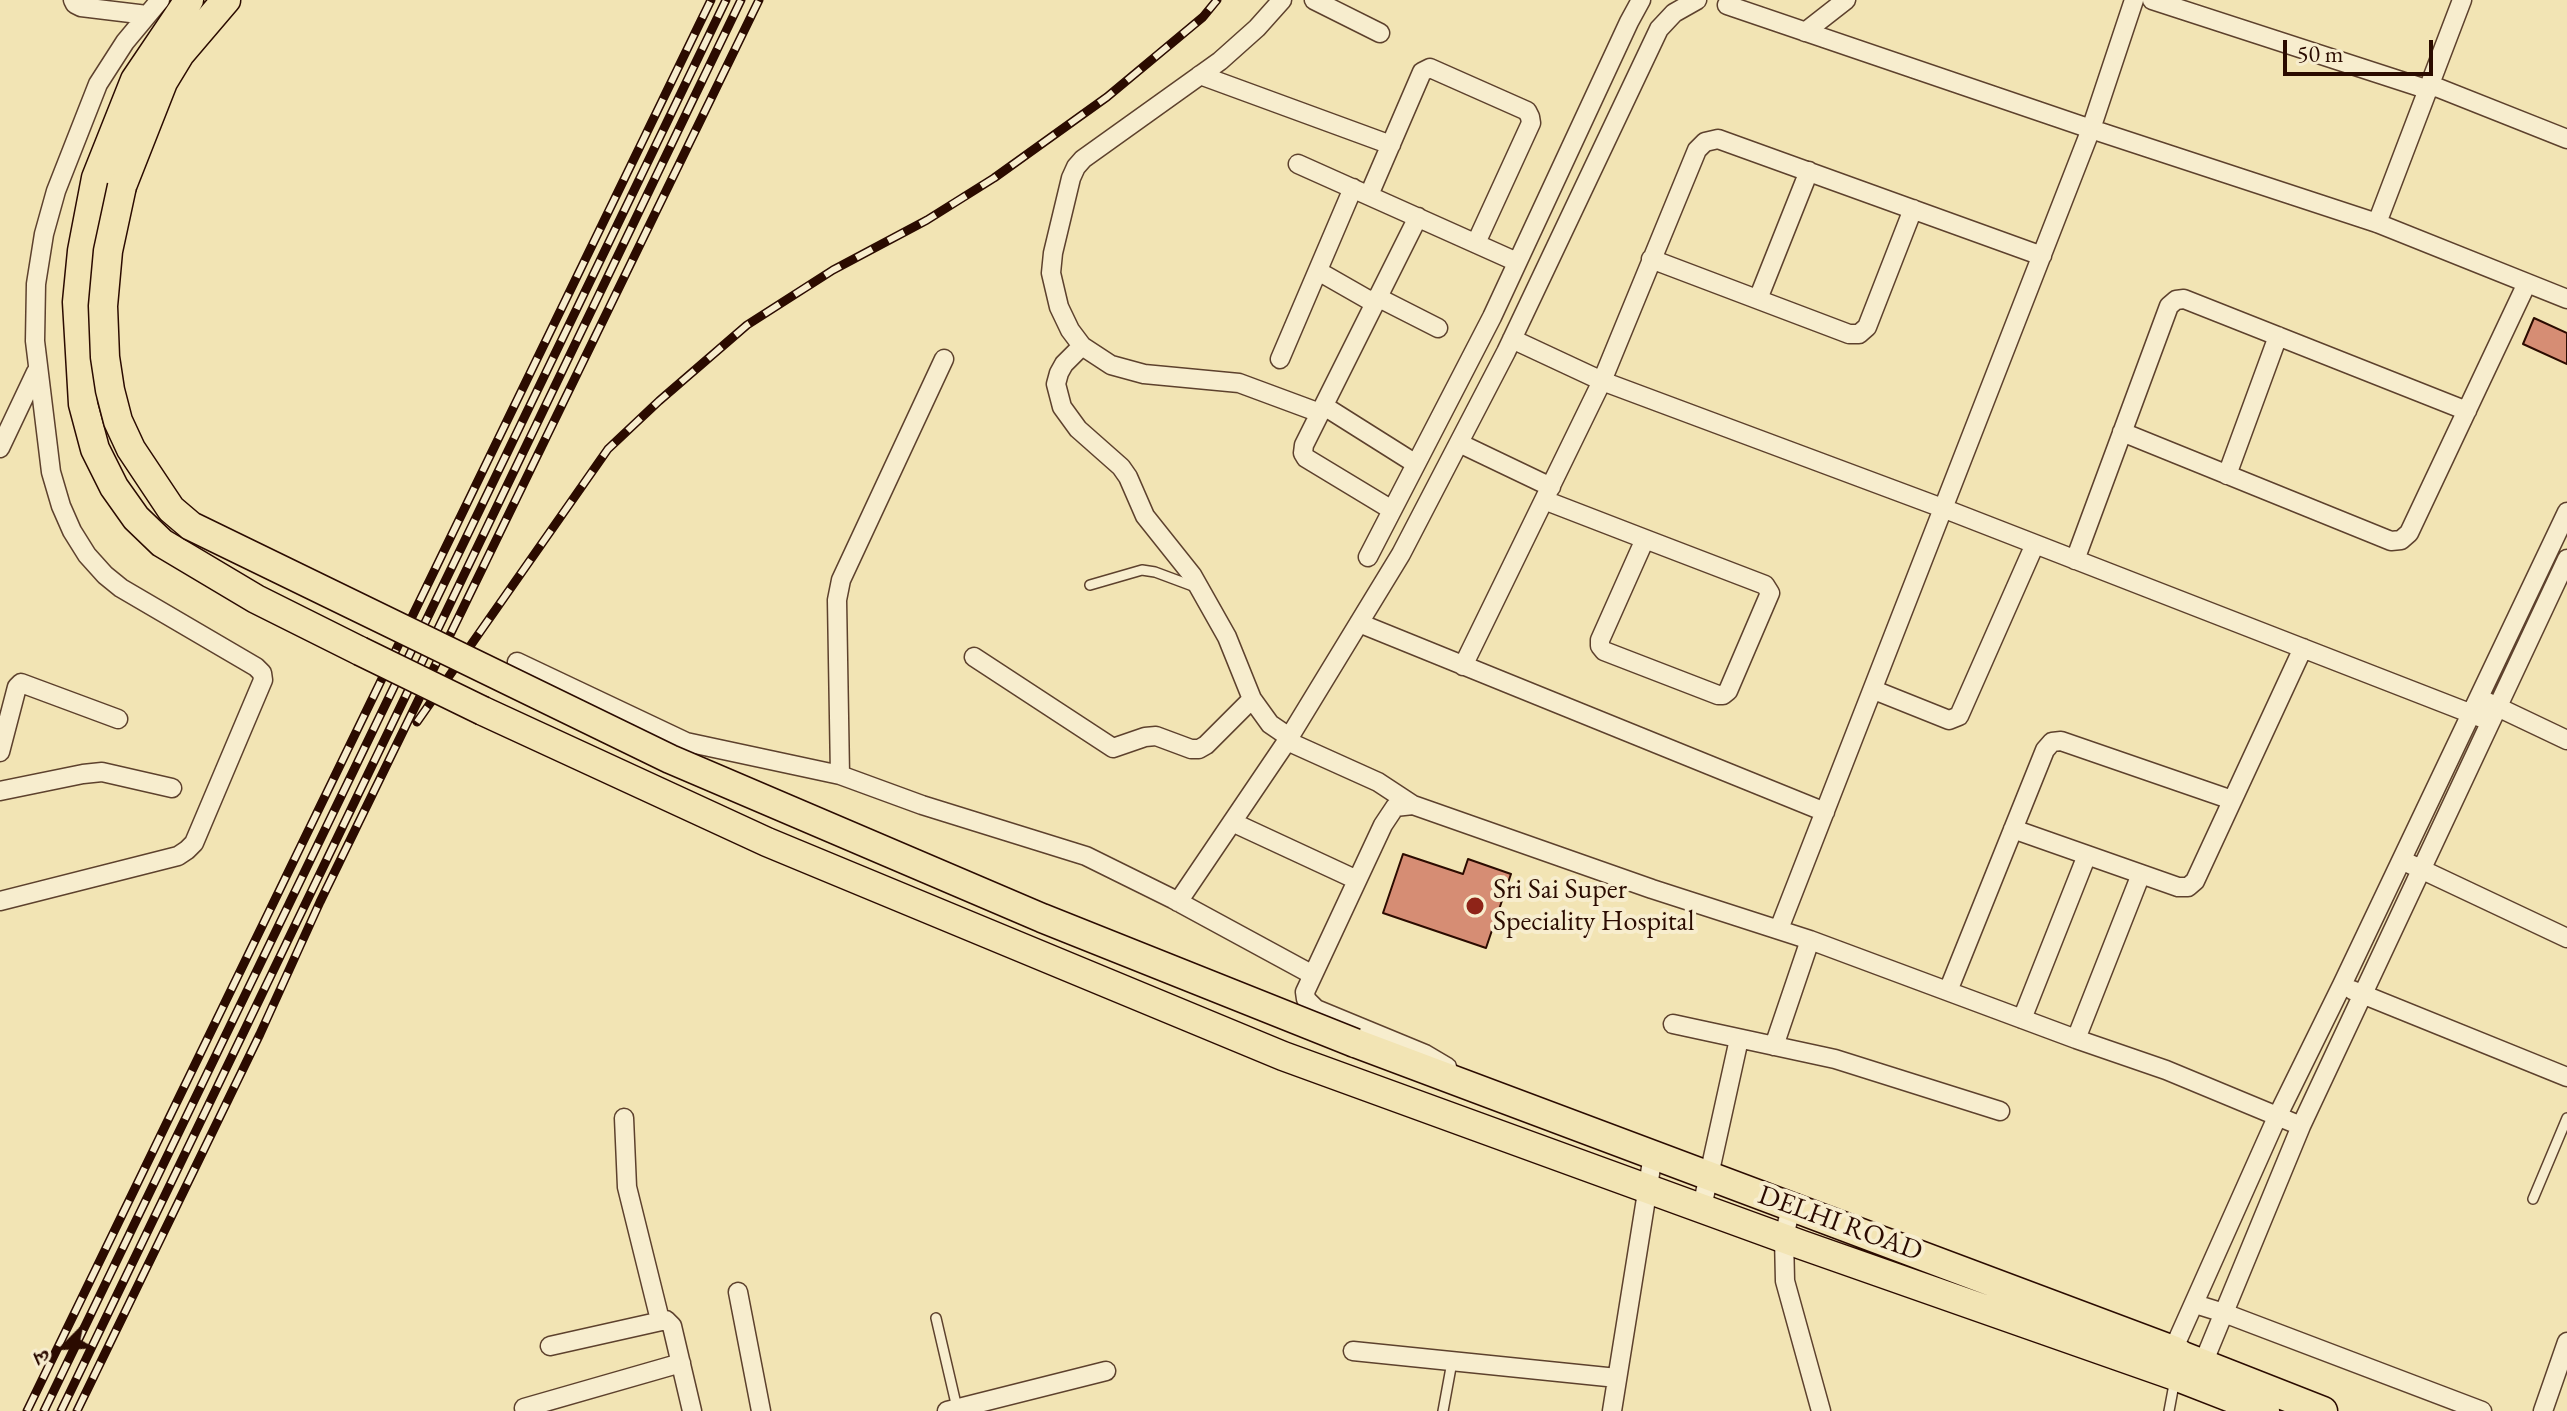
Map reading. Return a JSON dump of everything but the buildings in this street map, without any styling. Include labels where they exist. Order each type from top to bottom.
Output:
[{"type":"main road","points":[[109,182],[135,80],[189,0]]},
{"type":"main road","points":[[226,0],[180,54],[163,82],[109,182],[82,251],[77,302],[83,404],[95,449],[114,487],[136,518],[162,543],[256,599],[360,651],[497,718],[767,842],[1283,1056],[1784,1237],[2182,1367],[2265,1411]]},
{"type":"main road","name":"DELHI ROAD","points":[[109,182],[103,306],[110,390],[118,421],[131,449],[171,509],[191,526],[670,759],[1042,918],[1355,1043],[1791,1207],[2182,1367],[2323,1411]]},
{"type":"street","points":[[73,0],[81,7],[147,15]]},
{"type":"street","points":[[0,901],[178,856],[187,850],[194,843],[263,680],[262,673],[256,667],[121,588],[87,555],[61,506],[51,472],[35,341],[36,284],[44,234],[56,191],[98,84],[125,42],[160,0]]},
{"type":"street","points":[[1282,0],[1257,28],[1220,61],[1083,159],[1071,178],[1053,253],[1051,273],[1059,307],[1082,346],[1103,361],[1128,370],[1239,383],[1322,410],[1416,464]]},
{"type":"street","points":[[1314,0],[1380,33]]},
{"type":"street","points":[[1368,557],[1416,464],[1497,345],[1517,262],[1641,0]]},
{"type":"street","points":[[1805,32],[1846,0]]},
{"type":"street","points":[[1779,929],[2091,129],[2134,0]]},
{"type":"street","points":[[2152,0],[2430,88],[2567,139]]},
{"type":"street","points":[[2377,223],[2462,0]]},
{"type":"street","points":[[1178,902],[1232,822],[1282,734],[1359,623],[1401,554],[1459,443],[1497,345],[1659,29],[1665,20],[1689,2]]},
{"type":"street","points":[[1727,5],[2377,223],[2567,299]]},
{"type":"street","points":[[1280,359],[1318,271],[1391,145],[1426,68],[1527,111],[1531,123],[1476,243]]},
{"type":"street","points":[[1200,75],[1391,145]]},
{"type":"street","points":[[1463,666],[1602,381],[1697,150],[1705,142],[1718,139],[2042,256]]},
{"type":"street","points":[[1298,164],[1517,262]]},
{"type":"street","points":[[1758,299],[1809,171]]},
{"type":"street","points":[[1651,259],[1849,334],[1859,334],[1867,327],[1913,209]]},
{"type":"street","points":[[1392,510],[1306,458],[1303,453],[1304,445],[1418,217]]},
{"type":"street","points":[[1318,271],[1438,328]]},
{"type":"street","points":[[2122,432],[2391,541],[2401,540],[2409,533],[2527,283]]},
{"type":"street","points":[[2075,560],[2169,306],[2176,300],[2184,299],[2467,411]]},
{"type":"street","points":[[2227,475],[2278,336]]},
{"type":"street","points":[[1497,345],[1945,509],[2303,648],[2567,740]]},
{"type":"street","points":[[1082,346],[1059,373],[1056,384],[1062,407],[1078,429],[1121,467],[1145,516],[1183,561],[1200,588],[1227,637],[1252,699],[1282,734],[1378,782],[1413,805],[1652,889],[1810,940],[2166,1070],[2301,1126]]},
{"type":"street","points":[[840,775],[837,600],[841,580],[944,359]]},
{"type":"street","points":[[0,448],[38,369]]},
{"type":"street","points":[[1459,443],[1547,494],[1645,539],[1765,585],[1770,593],[1728,691],[1723,695],[1604,651],[1600,646],[1645,539]]},
{"type":"street","points":[[2182,1367],[2195,1304],[2278,1115],[2567,512]]},
{"type":"street","points":[[1874,690],[1949,720],[1959,716],[2035,544]]},
{"type":"street","points":[[2182,1367],[2224,1313],[2301,1126],[2567,559]]},
{"type":"street","points":[[1359,623],[1825,812]]},
{"type":"street","points":[[2013,829],[2178,887],[2188,887],[2195,881],[2303,648]]},
{"type":"street","points":[[974,657],[1113,748],[1156,736],[1199,749],[1252,699]]},
{"type":"street","points":[[517,662],[686,742],[840,775],[922,805],[1086,856],[1313,975]]},
{"type":"street","points":[[0,752],[17,687],[21,683],[118,719]]},
{"type":"street","points":[[1948,991],[2045,750],[2052,742],[2061,741],[2232,800]]},
{"type":"street","points":[[0,791],[102,772],[172,788]]},
{"type":"street","points":[[1413,805],[1395,807],[1383,825],[1305,992],[1310,1005],[1425,1054],[1474,1088],[1463,1122]]},
{"type":"street","points":[[1232,822],[1357,880]]},
{"type":"street","points":[[2022,1019],[2087,855]]},
{"type":"street","points":[[2402,860],[2567,938]]},
{"type":"street","points":[[2076,1039],[2141,874]]},
{"type":"street","points":[[1774,1046],[1810,940]]},
{"type":"street","points":[[2342,985],[2361,996],[2567,1077]]},
{"type":"street","points":[[1673,1024],[1835,1059],[2000,1111]]},
{"type":"street","points":[[1702,1207],[1739,1039]]},
{"type":"street","points":[[624,1118],[627,1187],[660,1320]]},
{"type":"street","points":[[1612,1411],[1653,1155]]},
{"type":"street","points":[[1791,1207],[1784,1237],[1785,1281],[1821,1411]]},
{"type":"street","points":[[738,1292],[761,1411]]},
{"type":"street","points":[[2195,1304],[2482,1411]]},
{"type":"street","points":[[550,1346],[666,1320],[672,1326],[692,1411]]},
{"type":"street","points":[[2543,1411],[2567,1342]]},
{"type":"street","points":[[1353,1351],[1617,1378]]},
{"type":"street","points":[[524,1408],[681,1363]]},
{"type":"street","points":[[950,1410],[1106,1371]]},
{"type":"lane","points":[[1090,585],[1142,570],[1200,588]]},
{"type":"lane","points":[[2533,1199],[2567,1118]]},
{"type":"lane","points":[[936,1318],[950,1410]]},
{"type":"lane","points":[[1443,1411],[1452,1362]]},
{"type":"lane","points":[[2169,1411],[2182,1367]]},
{"type":"railway","points":[[27,1411],[711,0]]},
{"type":"railway","points":[[44,1411],[726,0]]},
{"type":"railway","points":[[61,1411],[741,0]]},
{"type":"railway","points":[[77,1411],[260,1034],[320,902],[759,0]]},
{"type":"railway","points":[[417,722],[608,449],[659,401],[747,325],[833,270],[927,220],[994,178],[1107,97],[1203,17],[1217,0]]},
{"type":"place","name":"Sri Sai Super Speciality Hospital","points":[[1475,906]]}]
